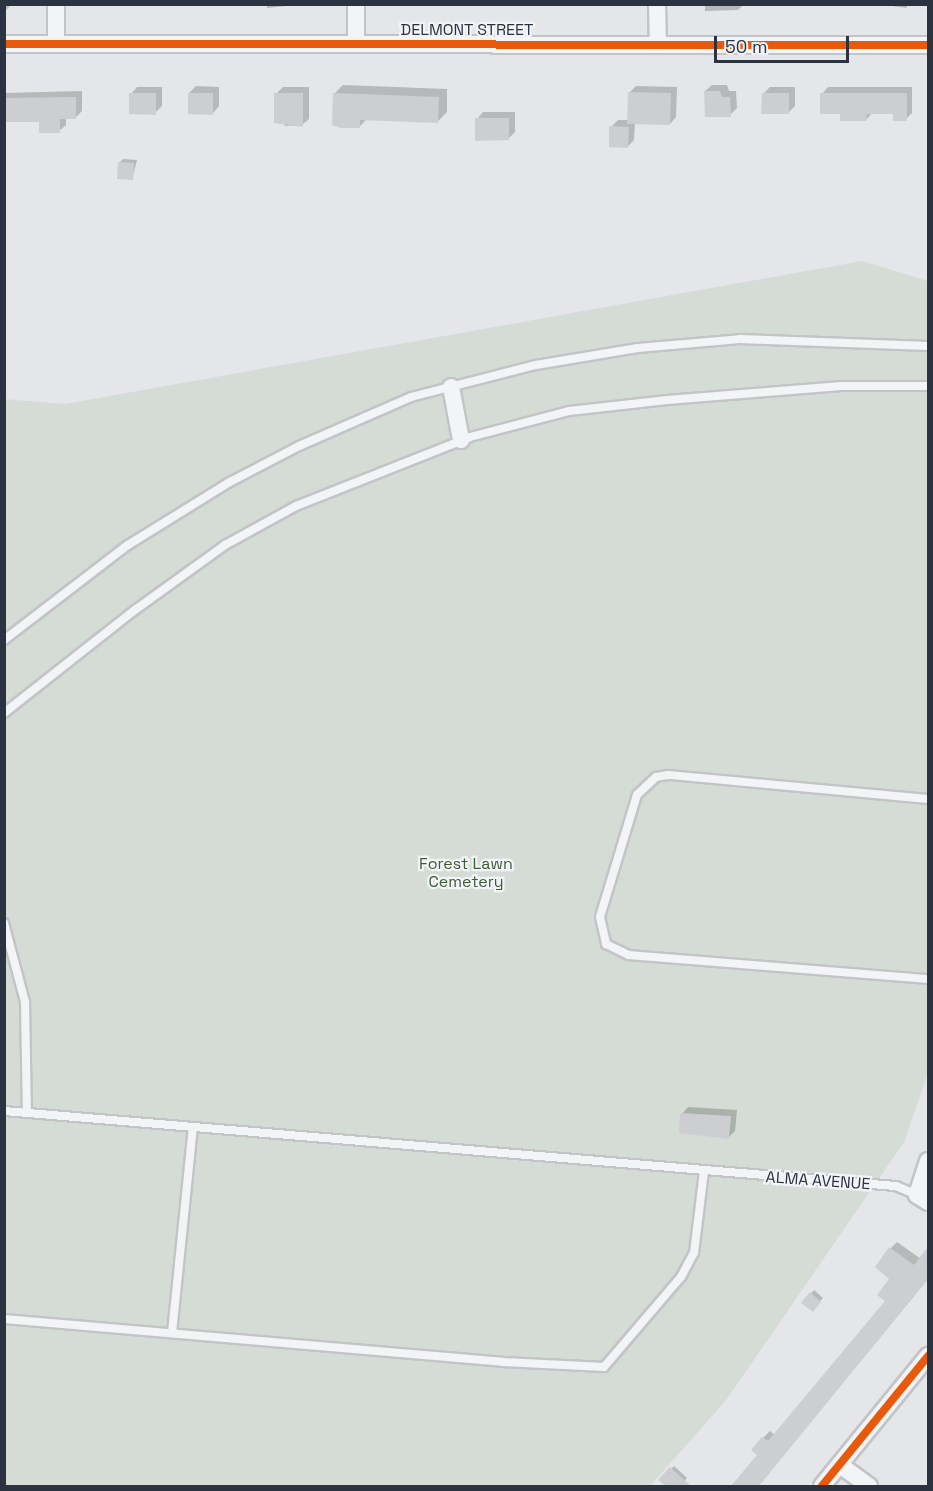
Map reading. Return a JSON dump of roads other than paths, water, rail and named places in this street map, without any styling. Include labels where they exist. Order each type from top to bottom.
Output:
[{"type":"street","points":[[56,4],[56,44]]},
{"type":"street","points":[[356,4],[356,44]]},
{"type":"street","points":[[657,4],[658,45]]},
{"type":"street","name":"DELMONT STREET","points":[[4,44],[928,45]]},
{"type":"street","points":[[451,387],[461,440]]},
{"type":"street","points":[[923,1199],[928,1161]]},
{"type":"street","points":[[822,1486],[928,1356]]},
{"type":"street","points":[[840,1466],[869,1486]]},
{"type":"lane","points":[[4,640],[128,545],[228,483],[411,397],[547,363],[638,348],[740,339],[928,346]]},
{"type":"lane","points":[[4,713],[135,610],[225,545],[296,507],[461,440],[580,410],[841,386],[928,386]]},
{"type":"lane","points":[[928,799],[668,775],[656,777],[637,795],[600,917],[606,944],[629,955],[928,979]]},
{"type":"lane","points":[[4,923],[25,1002],[27,1113]]},
{"type":"lane","name":"ALMA AVENUE","points":[[4,1112],[704,1172],[896,1186],[923,1199]]},
{"type":"lane","points":[[172,1333],[192,1127]]},
{"type":"lane","points":[[4,1319],[502,1362],[604,1367],[681,1277],[694,1253],[704,1172]]},
{"type":"park label","name":"Forest Lawn Cemetery","points":[[466,873]]}]
